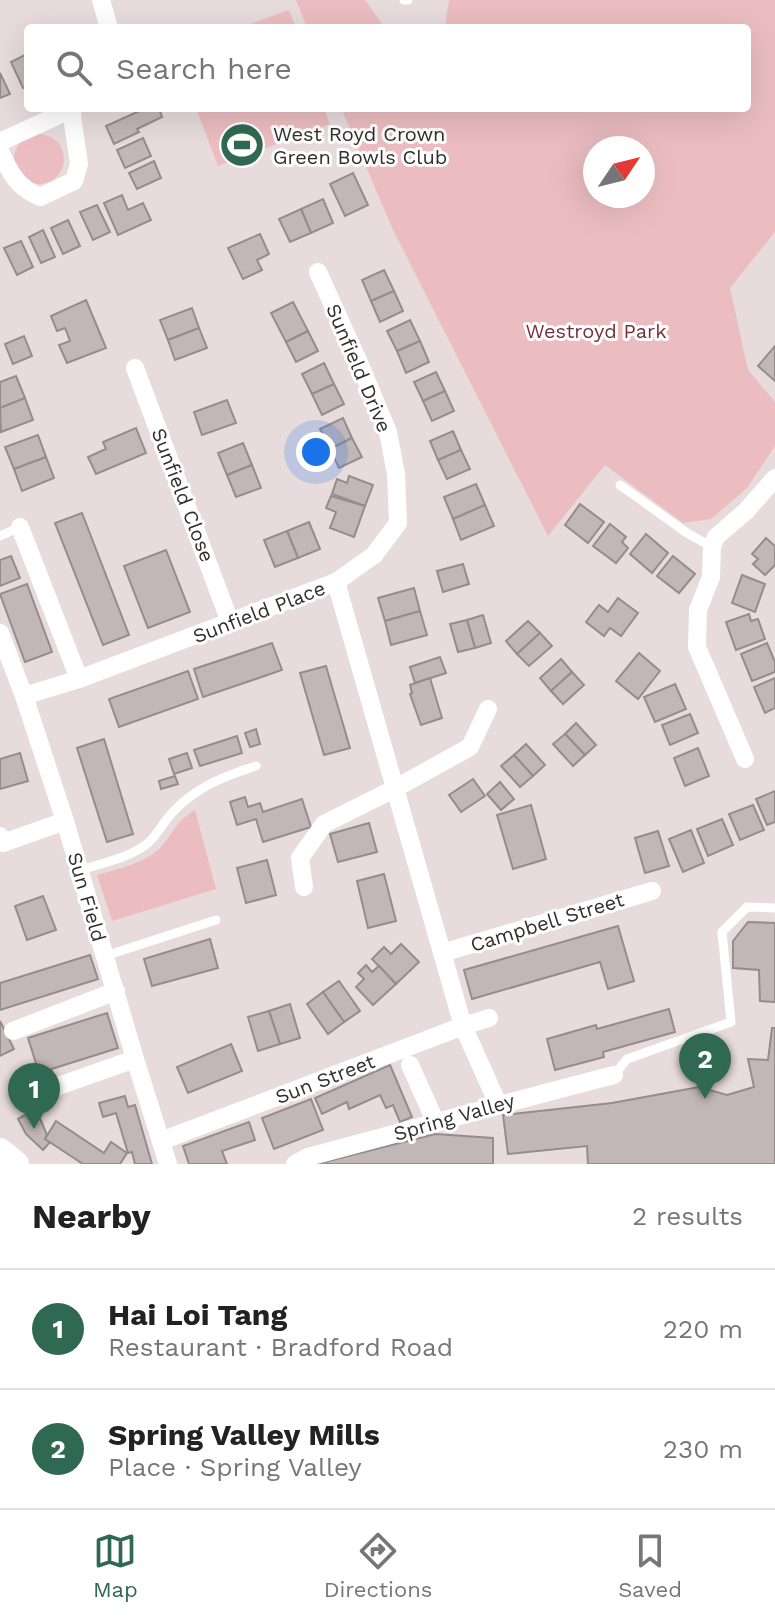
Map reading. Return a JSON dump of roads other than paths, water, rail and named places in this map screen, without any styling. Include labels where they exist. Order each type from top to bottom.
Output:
[{"type":"main road","points":[[0,1151],[16,1164]]},
{"type":"street","points":[[101,0],[108,24]]},
{"type":"street","points":[[0,142],[66,112]]},
{"type":"street","points":[[0,151],[10,173],[27,191],[40,197],[74,181],[79,164],[73,112]]},
{"type":"street","name":"Sunfield Drive","points":[[318,272],[388,432],[396,474],[398,523],[374,555],[336,582]]},
{"type":"street","name":"Sunfield Close","points":[[135,368],[230,622]]},
{"type":"street","points":[[745,759],[697,647],[698,610],[711,577],[712,547],[716,537],[746,511],[775,478]]},
{"type":"street","points":[[20,527],[79,679]]},
{"type":"street","name":"Sunfield Place","points":[[24,696],[79,679],[336,582],[463,1026],[498,1104]]},
{"type":"street","name":"Sun Field","points":[[0,633],[65,821],[168,1164]]},
{"type":"street","points":[[304,887],[300,858],[324,824],[470,747],[488,709]]},
{"type":"street","points":[[0,836],[3,843],[65,821]]},
{"type":"street","name":"Campbell Street","points":[[442,953],[652,891]]},
{"type":"street","points":[[13,1031],[116,991]]},
{"type":"street","name":"Sun Street","points":[[161,1141],[489,1018]]},
{"type":"street","points":[[47,1090],[135,1059]]},
{"type":"street","points":[[410,1065],[436,1123]]},
{"type":"street","name":"Spring Valley","points":[[295,1164],[308,1157],[614,1075]]},
{"type":"lane","points":[[620,485],[712,547]]},
{"type":"lane","points":[[0,536],[20,527]]},
{"type":"lane","points":[[80,870],[134,852],[150,842],[185,800],[227,775],[256,766]]},
{"type":"lane","points":[[614,1075],[627,1059],[731,1022],[722,932],[747,907],[775,908]]},
{"type":"lane","points":[[105,956],[216,920]]},
{"type":"place","name":"West Royd Crown Green Bowls Club","points":[[242,145]]},
{"type":"place","name":"Spring Valley Mills","points":[[705,1099]]},
{"type":"place","name":"Hai Loi Tang","points":[[34,1129]]},
{"type":"park label","name":"Westroyd Park","points":[[596,331]]}]
